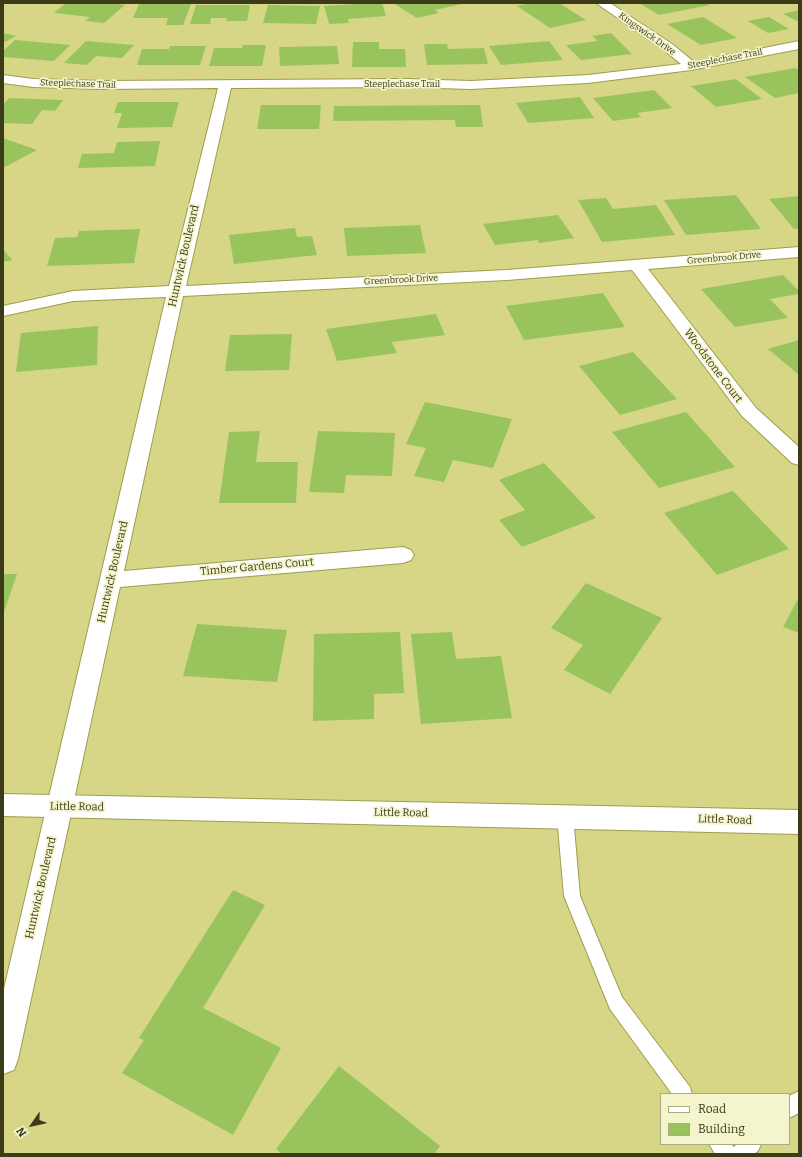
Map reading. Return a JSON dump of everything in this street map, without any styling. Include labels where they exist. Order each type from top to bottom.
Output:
[{"type":"street","name":"Kingswick Drive","points":[[602,3],[668,47],[690,66]]},
{"type":"street","name":"Steeplechase Trail","points":[[3,80],[32,83],[102,85],[471,85],[588,79],[636,74],[690,66],[799,45]]},
{"type":"street","name":"Huntwick Boulevard","points":[[3,1060],[176,291],[225,85]]},
{"type":"street","name":"Greenbrook Drive","points":[[3,311],[73,296],[506,275],[799,252]]},
{"type":"street","name":"Woodstone Court","points":[[637,265],[749,412],[799,458]]},
{"type":"street","name":"Timber Gardens Court","points":[[111,580],[403,555]]},
{"type":"street","name":"Little Road","points":[[3,806],[565,816],[799,822]]},
{"type":"lane","points":[[565,816],[572,896],[616,1003],[682,1093]]},
{"type":"lane","points":[[790,1108],[799,1100]]},
{"type":"lane","points":[[720,1145],[727,1154]]},
{"type":"lane","points":[[740,1154],[750,1145]]},
{"type":"building","points":[[66,3],[108,3],[125,5],[104,23],[85,21],[90,17],[54,13]]},
{"type":"building","points":[[382,3],[386,16],[348,19],[349,23],[329,24],[324,6]]},
{"type":"building","points":[[393,3],[462,4],[435,10],[439,13],[417,18]]},
{"type":"building","points":[[530,3],[559,3],[586,20],[550,28],[517,6]]},
{"type":"building","points":[[639,3],[706,3],[710,5],[659,15]]},
{"type":"building","points":[[139,4],[191,4],[183,25],[166,25],[168,18],[133,18]]},
{"type":"building","points":[[196,5],[250,5],[247,21],[226,21],[227,18],[211,18],[210,24],[190,24]]},
{"type":"building","points":[[268,5],[320,6],[316,24],[263,23]]},
{"type":"building","points":[[799,10],[799,22],[783,14]]},
{"type":"building","points":[[703,17],[737,38],[701,45],[667,24]]},
{"type":"building","points":[[769,17],[789,29],[768,33],[748,21]]},
{"type":"building","points":[[3,33],[16,36],[3,43]]},
{"type":"building","points":[[611,33],[632,54],[581,60],[566,45],[598,41],[592,36]]},
{"type":"building","points":[[15,40],[70,45],[54,61],[3,57],[3,51]]},
{"type":"building","points":[[86,41],[134,45],[122,58],[96,56],[87,65],[64,63]]},
{"type":"building","points":[[549,41],[563,60],[501,65],[489,46]]},
{"type":"building","points":[[353,42],[379,42],[379,49],[405,49],[406,67],[352,67]]},
{"type":"building","points":[[424,44],[447,44],[448,49],[484,48],[488,64],[427,65]]},
{"type":"building","points":[[243,45],[266,45],[262,66],[209,66],[214,48],[242,48]]},
{"type":"building","points":[[170,46],[206,46],[200,65],[137,65],[142,49],[169,49]]},
{"type":"building","points":[[337,46],[339,64],[280,66],[279,47]]},
{"type":"building","points":[[795,68],[799,70],[799,93],[775,98],[745,77]]},
{"type":"building","points":[[736,79],[762,99],[716,107],[691,86]]},
{"type":"building","points":[[654,90],[672,108],[637,113],[641,117],[613,121],[593,98]]},
{"type":"building","points":[[580,97],[594,118],[528,123],[516,103]]},
{"type":"building","points":[[9,98],[63,100],[55,111],[42,110],[32,124],[3,123],[3,105]]},
{"type":"building","points":[[118,102],[179,102],[172,127],[117,128],[122,113],[114,113]]},
{"type":"building","points":[[261,105],[321,105],[319,129],[257,129]]},
{"type":"building","points":[[480,105],[483,127],[456,127],[455,120],[333,121],[334,106]]},
{"type":"building","points":[[3,138],[37,150],[3,168]]},
{"type":"building","points":[[160,141],[155,166],[78,168],[82,154],[114,153],[117,142]]},
{"type":"building","points":[[736,195],[761,229],[686,235],[664,200]]},
{"type":"building","points":[[799,196],[799,229],[794,229],[769,199]]},
{"type":"building","points":[[606,198],[613,209],[656,205],[675,235],[602,242],[578,200]]},
{"type":"building","points":[[558,215],[574,238],[539,243],[538,240],[495,245],[483,224]]},
{"type":"building","points":[[420,225],[426,253],[347,256],[344,228]]},
{"type":"building","points":[[295,228],[297,237],[312,236],[317,255],[234,264],[229,235]]},
{"type":"building","points":[[140,229],[134,263],[47,266],[55,238],[77,237],[79,231]]},
{"type":"building","points":[[3,249],[12,260],[3,262]]},
{"type":"building","points":[[783,275],[799,291],[799,294],[770,299],[788,318],[735,327],[701,289]]},
{"type":"building","points":[[603,293],[625,327],[524,340],[506,306]]},
{"type":"building","points":[[436,314],[445,335],[392,342],[397,353],[337,361],[326,329]]},
{"type":"building","points":[[98,326],[97,365],[16,372],[21,333]]},
{"type":"building","points":[[292,334],[289,370],[225,371],[230,335]]},
{"type":"building","points":[[799,340],[799,375],[768,349]]},
{"type":"building","points":[[633,352],[677,399],[620,415],[579,366]]},
{"type":"building","points":[[425,402],[512,419],[493,468],[453,460],[444,482],[414,476],[426,448],[406,444]]},
{"type":"building","points":[[686,412],[735,467],[659,488],[612,432]]},
{"type":"building","points":[[260,431],[256,462],[298,462],[296,503],[219,503],[229,432]]},
{"type":"building","points":[[318,431],[395,433],[392,476],[346,475],[344,493],[309,492]]},
{"type":"building","points":[[544,463],[596,518],[522,547],[499,520],[525,510],[499,480]]},
{"type":"building","points":[[733,491],[789,549],[717,575],[664,513]]},
{"type":"building","points":[[3,574],[17,574],[3,615]]},
{"type":"building","points":[[586,583],[662,618],[610,694],[564,670],[583,645],[551,628]]},
{"type":"building","points":[[799,597],[799,633],[783,627]]},
{"type":"building","points":[[197,624],[287,630],[277,682],[183,676]]},
{"type":"building","points":[[400,632],[404,693],[374,694],[374,719],[313,721],[314,634]]},
{"type":"building","points":[[452,632],[456,659],[501,656],[512,718],[421,724],[411,634]]},
{"type":"building","points":[[233,890],[265,905],[203,1008],[281,1048],[233,1135],[122,1073],[144,1040],[139,1038]]},
{"type":"building","points":[[339,1066],[440,1146],[434,1154],[282,1154],[276,1149]]}]
